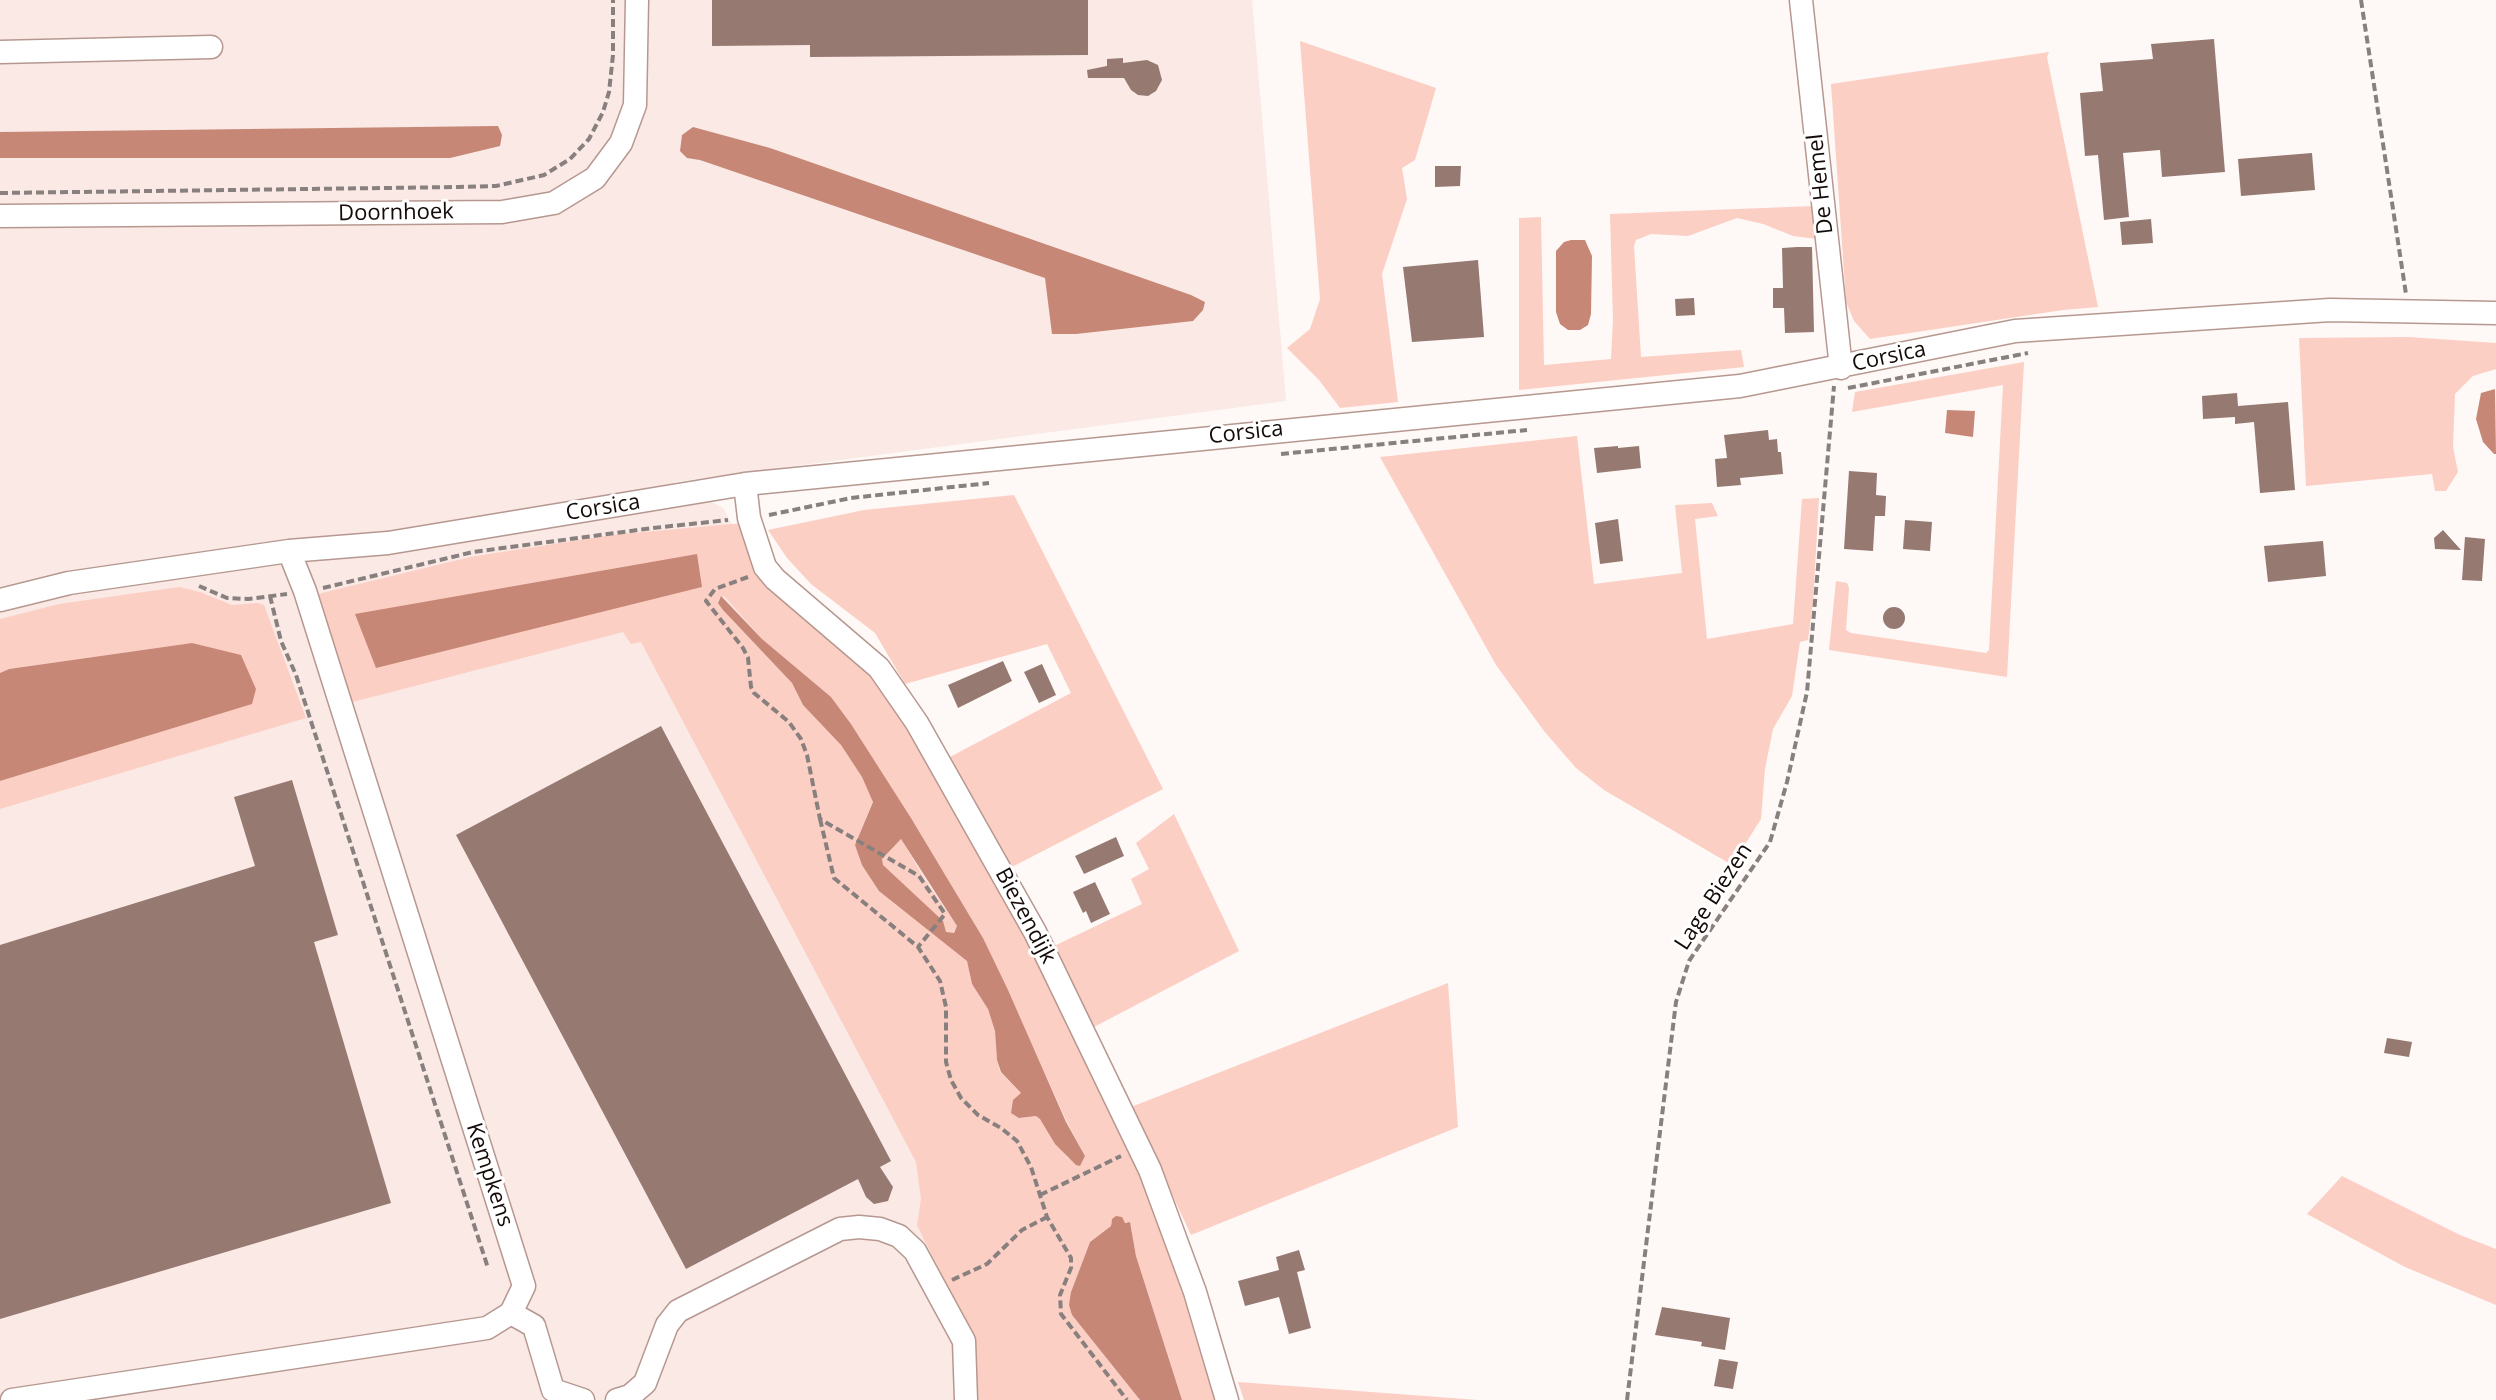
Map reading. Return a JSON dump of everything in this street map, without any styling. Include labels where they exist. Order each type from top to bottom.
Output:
[{"type":"street","name":"Doornhoek","points":[[0,216],[502,212],[554,203],[595,178],[621,143],[635,105],[637,0]]},
{"type":"street","name":"De Hemel","points":[[1801,0],[1841,368]]},
{"type":"street","points":[[0,52],[211,47]]},
{"type":"street","name":"Corsica","points":[[0,600],[69,583],[289,551],[388,543],[745,484],[1740,386],[2015,331],[2330,310],[2496,313]]},
{"type":"street","name":"Biezendijk","points":[[745,484],[749,518],[760,556],[775,579],[879,668],[917,723],[1035,932],[1150,1170],[1195,1292],[1227,1400]]},
{"type":"street","name":"Kempkens","points":[[289,551],[305,591],[524,1286],[511,1313]]},
{"type":"street","points":[[617,1400],[630,1396],[645,1383],[667,1325],[678,1311],[840,1229],[859,1227],[880,1229],[899,1236],[915,1251],[964,1341],[966,1400]]},
{"type":"street","points":[[12,1400],[487,1328],[511,1313],[534,1326],[553,1390],[583,1400]]},
{"type":"path","name":"Doornhoek","points":[[0,193],[496,186],[544,175],[570,159],[589,139],[603,112],[609,92],[613,55],[613,0]]},
{"type":"path","points":[[2361,0],[2409,311]]},
{"type":"path","name":"Lage Biezen","points":[[1627,1400],[1676,1002],[1689,961],[1770,842],[1787,782],[1807,692],[1832,391],[1841,368]]},
{"type":"path","name":"Corsica","points":[[192,583],[227,598],[248,599],[305,591],[473,552],[749,518]]},
{"type":"path","points":[[741,581],[715,589],[706,601],[743,648],[748,658],[754,693],[789,722],[801,739],[834,878],[918,947],[945,993],[946,1062],[951,1080],[961,1098],[978,1115],[1017,1141],[1031,1167],[1047,1217],[1071,1258],[1071,1268],[1060,1295],[1061,1314],[1127,1400]]},
{"type":"path","name":"Kempkens","points":[[270,596],[281,641],[296,675],[488,1268]]},
{"type":"path","points":[[820,819],[919,876],[945,914],[918,947]]},
{"type":"path","points":[[1040,1195],[1131,1151]]},
{"type":"path","points":[[935,1288],[987,1264],[1022,1230],[1047,1217]]},
{"type":"shaded area","points":[[0,0],[1252,0],[1286,401],[674,482],[723,508],[760,574],[1149,1200],[999,1291],[1011,1400],[0,1400]]},
{"type":"shaded area","points":[[1300,41],[1436,88],[1415,160],[1402,168],[1407,199],[1382,274],[1398,402],[1340,408],[1319,380],[1287,348],[1310,329],[1320,299]]},
{"type":"shaded area","points":[[2049,52],[2047,57],[2098,307],[1870,339],[1854,321],[1846,302],[1831,84]]},
{"type":"shaded area","points":[[498,126],[502,135],[500,146],[450,158],[0,158],[0,132]]},
{"type":"shaded area","points":[[693,127],[770,148],[1191,295],[1205,302],[1203,310],[1193,321],[1052,334],[1045,278],[687,158],[680,151],[682,135]]},
{"type":"shaded area","points":[[1814,206],[1817,239],[1793,236],[1737,218],[1688,236],[1651,234],[1636,240],[1641,357],[1741,350],[1744,367],[1519,390],[1519,218],[1541,217],[1544,365],[1611,359],[1610,214]]},
{"type":"shaded area","points":[[1585,240],[1592,256],[1591,314],[1588,325],[1580,330],[1568,330],[1560,324],[1556,312],[1556,251],[1564,242]]},
{"type":"shaded area","points":[[2409,337],[2496,343],[2496,369],[2473,376],[2455,394],[2453,447],[2458,472],[2446,491],[2435,491],[2432,474],[2306,486],[2299,338]]},
{"type":"shaded area","points":[[2024,362],[2007,677],[1829,650],[1836,581],[1847,583],[1849,588],[1846,630],[1851,633],[1986,653],[1989,650],[2003,385],[1852,412],[1855,392]]},
{"type":"shaded area","points":[[2495,389],[2494,454],[2483,442],[2476,419],[2481,393]]},
{"type":"shaded area","points":[[1947,410],[1975,411],[1973,437],[1945,433]]},
{"type":"shaded area","points":[[1577,436],[1594,584],[1682,573],[1675,505],[1712,503],[1718,516],[1695,519],[1707,639],[1793,624],[1802,499],[1819,498],[1808,640],[1800,642],[1792,696],[1773,729],[1765,769],[1761,819],[1732,865],[1604,790],[1576,768],[1544,731],[1496,665],[1380,457]]},
{"type":"shaded area","points":[[1014,495],[1163,789],[1012,867],[948,758],[1071,693],[1047,644],[905,684],[875,633],[811,584],[787,558],[768,530],[864,510]]},
{"type":"shaded area","points":[[743,523],[751,556],[889,695],[1007,889],[1168,1234],[1220,1400],[1182,1400],[1136,1256],[1130,1223],[1111,1221],[1111,1226],[1090,1242],[1071,1292],[1072,1315],[1140,1400],[978,1400],[975,1344],[917,1225],[921,1199],[916,1162],[641,642],[631,644],[623,632],[349,703],[319,608],[318,594],[470,557],[611,535]],"holes":[[[721,596],[762,639],[831,697],[911,818],[983,938],[1085,1156],[1080,1166],[1067,1157],[1040,1119],[1036,1116],[1018,1118],[1022,1094],[1000,1072],[995,1031],[988,1009],[972,984],[967,961],[855,845],[873,801],[862,777],[841,745],[803,705],[792,683],[723,610],[718,601]]]},
{"type":"shaded area","points":[[697,554],[702,587],[376,668],[355,614]]},
{"type":"shaded area","points":[[179,587],[232,605],[264,605],[306,718],[0,809],[0,781],[251,704],[256,689],[192,643],[9,669],[0,673],[0,619],[59,604]]},
{"type":"shaded area","points":[[721,596],[762,639],[831,697],[851,724],[983,938],[1066,1122],[1085,1156],[1080,1166],[1055,1144],[1040,1119],[1036,1116],[1019,1118],[1011,1113],[1013,1100],[1021,1093],[1001,1072],[995,1031],[988,1009],[972,984],[967,961],[879,891],[862,865],[855,845],[873,802],[862,777],[841,745],[803,705],[792,683],[718,603]],"holes":[[[901,839],[957,926],[954,933],[946,932],[943,921],[883,865],[882,859]]]},
{"type":"shaded area","points":[[192,643],[241,655],[256,689],[252,704],[0,781],[0,673],[9,669]]},
{"type":"shaded area","points":[[1174,814],[1239,951],[1092,1028],[1052,947],[1142,904],[1131,879],[1149,869],[1136,843]]},
{"type":"shaded area","points":[[900,840],[957,926],[952,935],[883,865],[882,859]]},
{"type":"shaded area","points":[[1448,983],[1458,1127],[1191,1235],[1131,1107]]},
{"type":"shaded area","points":[[2342,1176],[2460,1235],[2496,1249],[2496,1305],[2405,1267],[2307,1214]]},
{"type":"shaded area","points":[[1116,1216],[1122,1217],[1125,1223],[1130,1222],[1136,1256],[1182,1400],[1140,1400],[1072,1315],[1069,1305],[1071,1292],[1090,1242],[1111,1226]]},
{"type":"shaded area","points":[[1238,1382],[1478,1400],[1244,1400]]},
{"type":"building","points":[[712,0],[1088,0],[1088,55],[810,57],[810,45],[712,46]]},
{"type":"building","points":[[2214,39],[2225,172],[2162,177],[2160,150],[2123,153],[2129,217],[2104,220],[2098,155],[2085,156],[2080,93],[2103,91],[2100,63],[2153,59],[2151,44]]},
{"type":"building","points":[[1123,58],[1123,63],[1147,60],[1158,65],[1162,80],[1156,91],[1148,96],[1138,95],[1124,78],[1088,78],[1087,70],[1107,66],[1107,59]]},
{"type":"building","points":[[2312,153],[2315,190],[2241,196],[2238,159]]},
{"type":"building","points":[[1435,166],[1461,166],[1460,186],[1435,187]]},
{"type":"building","points":[[2151,219],[2153,243],[2122,245],[2120,222]]},
{"type":"building","points":[[1812,247],[1814,332],[1785,333],[1784,308],[1773,308],[1773,288],[1783,288],[1782,248]]},
{"type":"building","points":[[1478,260],[1484,337],[1412,342],[1403,267]]},
{"type":"building","points":[[1694,298],[1695,315],[1676,316],[1675,299]]},
{"type":"building","points":[[2237,393],[2238,406],[2288,402],[2295,490],[2260,493],[2254,422],[2235,424],[2235,417],[2203,419],[2202,396]]},
{"type":"building","points":[[1768,430],[1769,440],[1777,439],[1783,474],[1740,478],[1741,485],[1717,487],[1715,459],[1727,458],[1724,435]]},
{"type":"building","points":[[1639,446],[1641,468],[1597,473],[1594,448]]},
{"type":"building","points":[[1849,471],[1877,473],[1876,495],[1886,496],[1885,516],[1875,516],[1873,551],[1844,549]]},
{"type":"building","points":[[1618,519],[1623,561],[1600,564],[1595,523]]},
{"type":"building","points":[[1905,520],[1932,522],[1930,551],[1903,549]]},
{"type":"building","points":[[2443,530],[2461,550],[2435,549],[2434,538]]},
{"type":"building","points":[[2465,537],[2485,539],[2482,581],[2462,580]]},
{"type":"building","points":[[2323,541],[2326,576],[2268,582],[2264,546]]},
{"type":"building","points":[[1894,607],[1902,610],[1905,618],[1902,626],[1894,629],[1886,626],[1883,618],[1886,610]]},
{"type":"building","points":[[1003,661],[1012,681],[958,708],[948,685]]},
{"type":"building","points":[[1042,664],[1056,695],[1039,703],[1024,672]]},
{"type":"building","points":[[661,726],[891,1161],[880,1167],[893,1187],[888,1201],[874,1204],[866,1197],[858,1179],[686,1269],[456,835]]},
{"type":"building","points":[[292,780],[338,935],[314,942],[391,1203],[0,1319],[0,945],[255,866],[234,797]]},
{"type":"building","points":[[1116,837],[1124,856],[1084,874],[1075,856]]},
{"type":"building","points":[[1095,882],[1110,914],[1091,923],[1073,892]]},
{"type":"building","points":[[2387,1038],[2412,1042],[2409,1057],[2384,1053]]},
{"type":"building","points":[[1299,1250],[1305,1270],[1297,1272],[1311,1328],[1289,1334],[1279,1297],[1245,1306],[1238,1281],[1279,1270],[1276,1257]]},
{"type":"building","points":[[1662,1307],[1730,1318],[1725,1350],[1701,1346],[1702,1342],[1655,1335]]},
{"type":"building","points":[[1719,1359],[1738,1362],[1733,1389],[1714,1386]]}]
